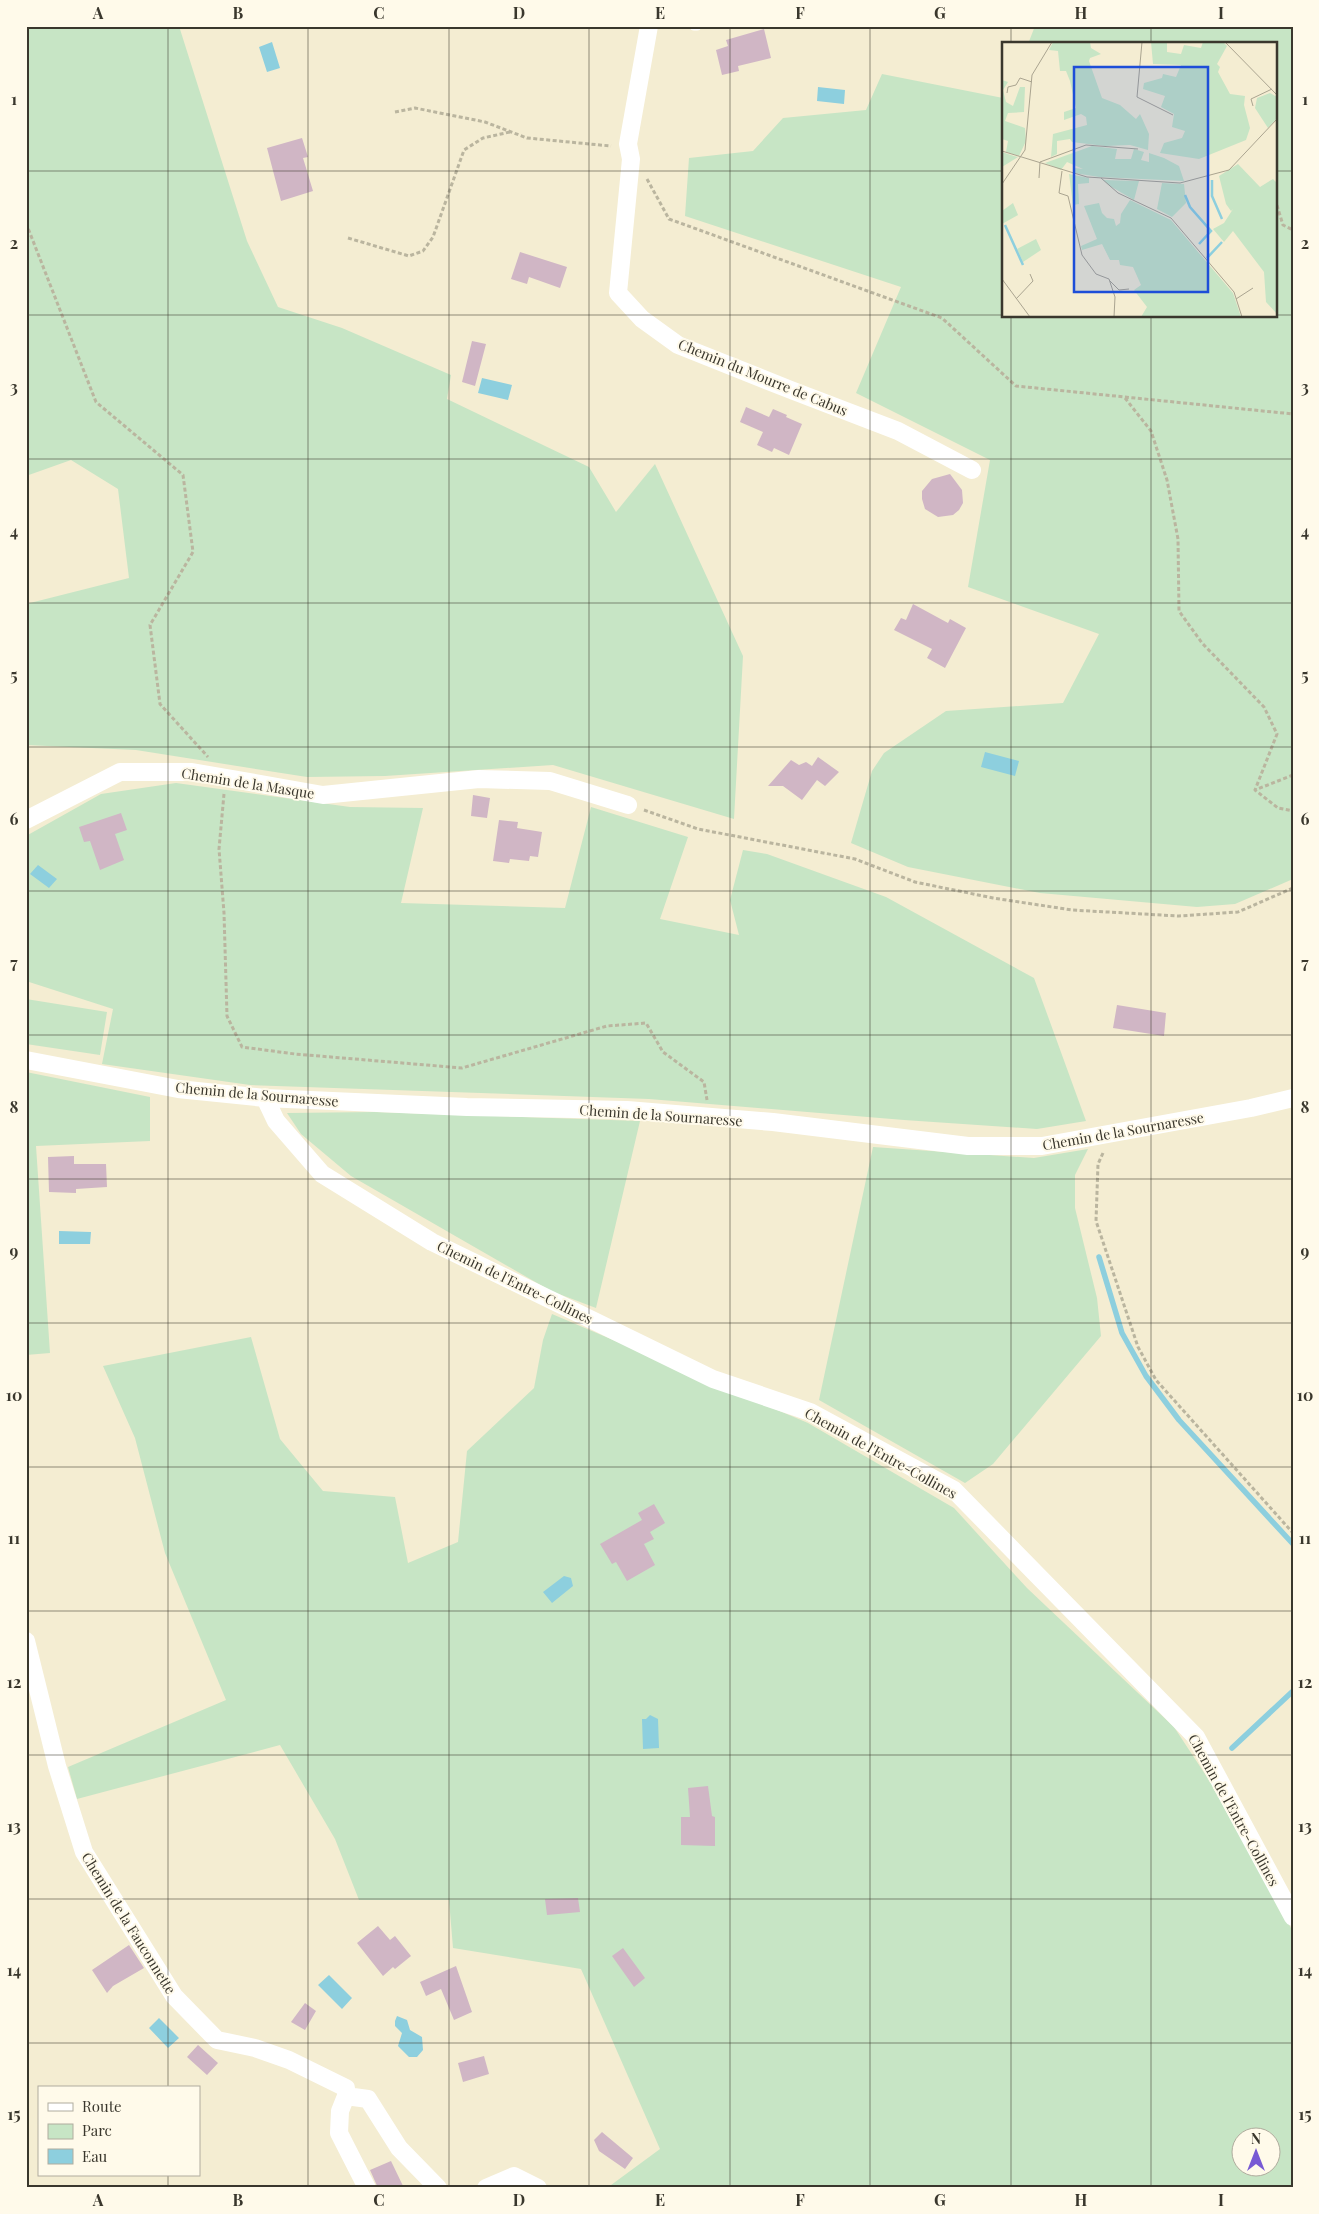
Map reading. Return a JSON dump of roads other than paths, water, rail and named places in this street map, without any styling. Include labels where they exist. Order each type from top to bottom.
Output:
[{"type":"street","name":"Chemin du Mourre de Cabus","points":[[649,26],[628,144],[631,159],[618,293],[642,319],[678,345],[898,431],[972,470]]},
{"type":"street","name":"Chemin de la Masque","points":[[26,820],[120,772],[192,772],[323,795],[479,779],[550,781],[628,805]]},
{"type":"street","name":"Chemin de la Sournaresse","points":[[26,1060],[178,1089],[265,1098],[467,1107],[627,1110],[773,1122],[968,1146],[1042,1146],[1251,1108],[1293,1098]]},
{"type":"street","name":"Chemin de l'Entre-Collines","points":[[265,1098],[276,1121],[322,1174],[432,1242],[713,1379],[810,1412],[954,1490],[1196,1738],[1293,1917]]},
{"type":"street","name":"Chemin de la Fauconnette","points":[[26,1641],[57,1766],[84,1852],[174,1996],[217,2040],[255,2048],[289,2060],[346,2088],[346,2096]]},
{"type":"street","points":[[367,2188],[339,2133],[340,2112],[346,2096],[368,2098],[399,2148],[438,2188]]},
{"type":"street","points":[[486,2188],[514,2176],[538,2188]]},
{"type":"water","points":[[272,42],[280,68],[267,72],[259,47]]},
{"type":"water","points":[[818,87],[845,90],[844,104],[817,101]]},
{"type":"water","points":[[482,378],[512,385],[508,400],[478,393]]},
{"type":"water","points":[[985,752],[1019,761],[1015,776],[981,767]]},
{"type":"water","points":[[38,865],[57,879],[49,888],[30,874]]},
{"type":"water","points":[[59,1231],[91,1232],[90,1244],[59,1244]]},
{"type":"water","points":[[564,1576],[571,1578],[573,1586],[552,1603],[543,1592]]},
{"type":"water","points":[[650,1715],[658,1719],[659,1748],[643,1749],[642,1719],[646,1719]]},
{"type":"water","points":[[329,1975],[352,1998],[342,2009],[318,1985]]},
{"type":"water","points":[[397,2016],[407,2020],[410,2030],[422,2037],[423,2050],[417,2057],[409,2057],[398,2046],[402,2033],[395,2026]]},
{"type":"water","points":[[159,2018],[179,2038],[168,2048],[149,2028]]},
{"type":"waterway","points":[[1099,1257],[1122,1333],[1146,1376],[1179,1420],[1293,1544]]},
{"type":"waterway","points":[[1232,1748],[1293,1691]]}]
